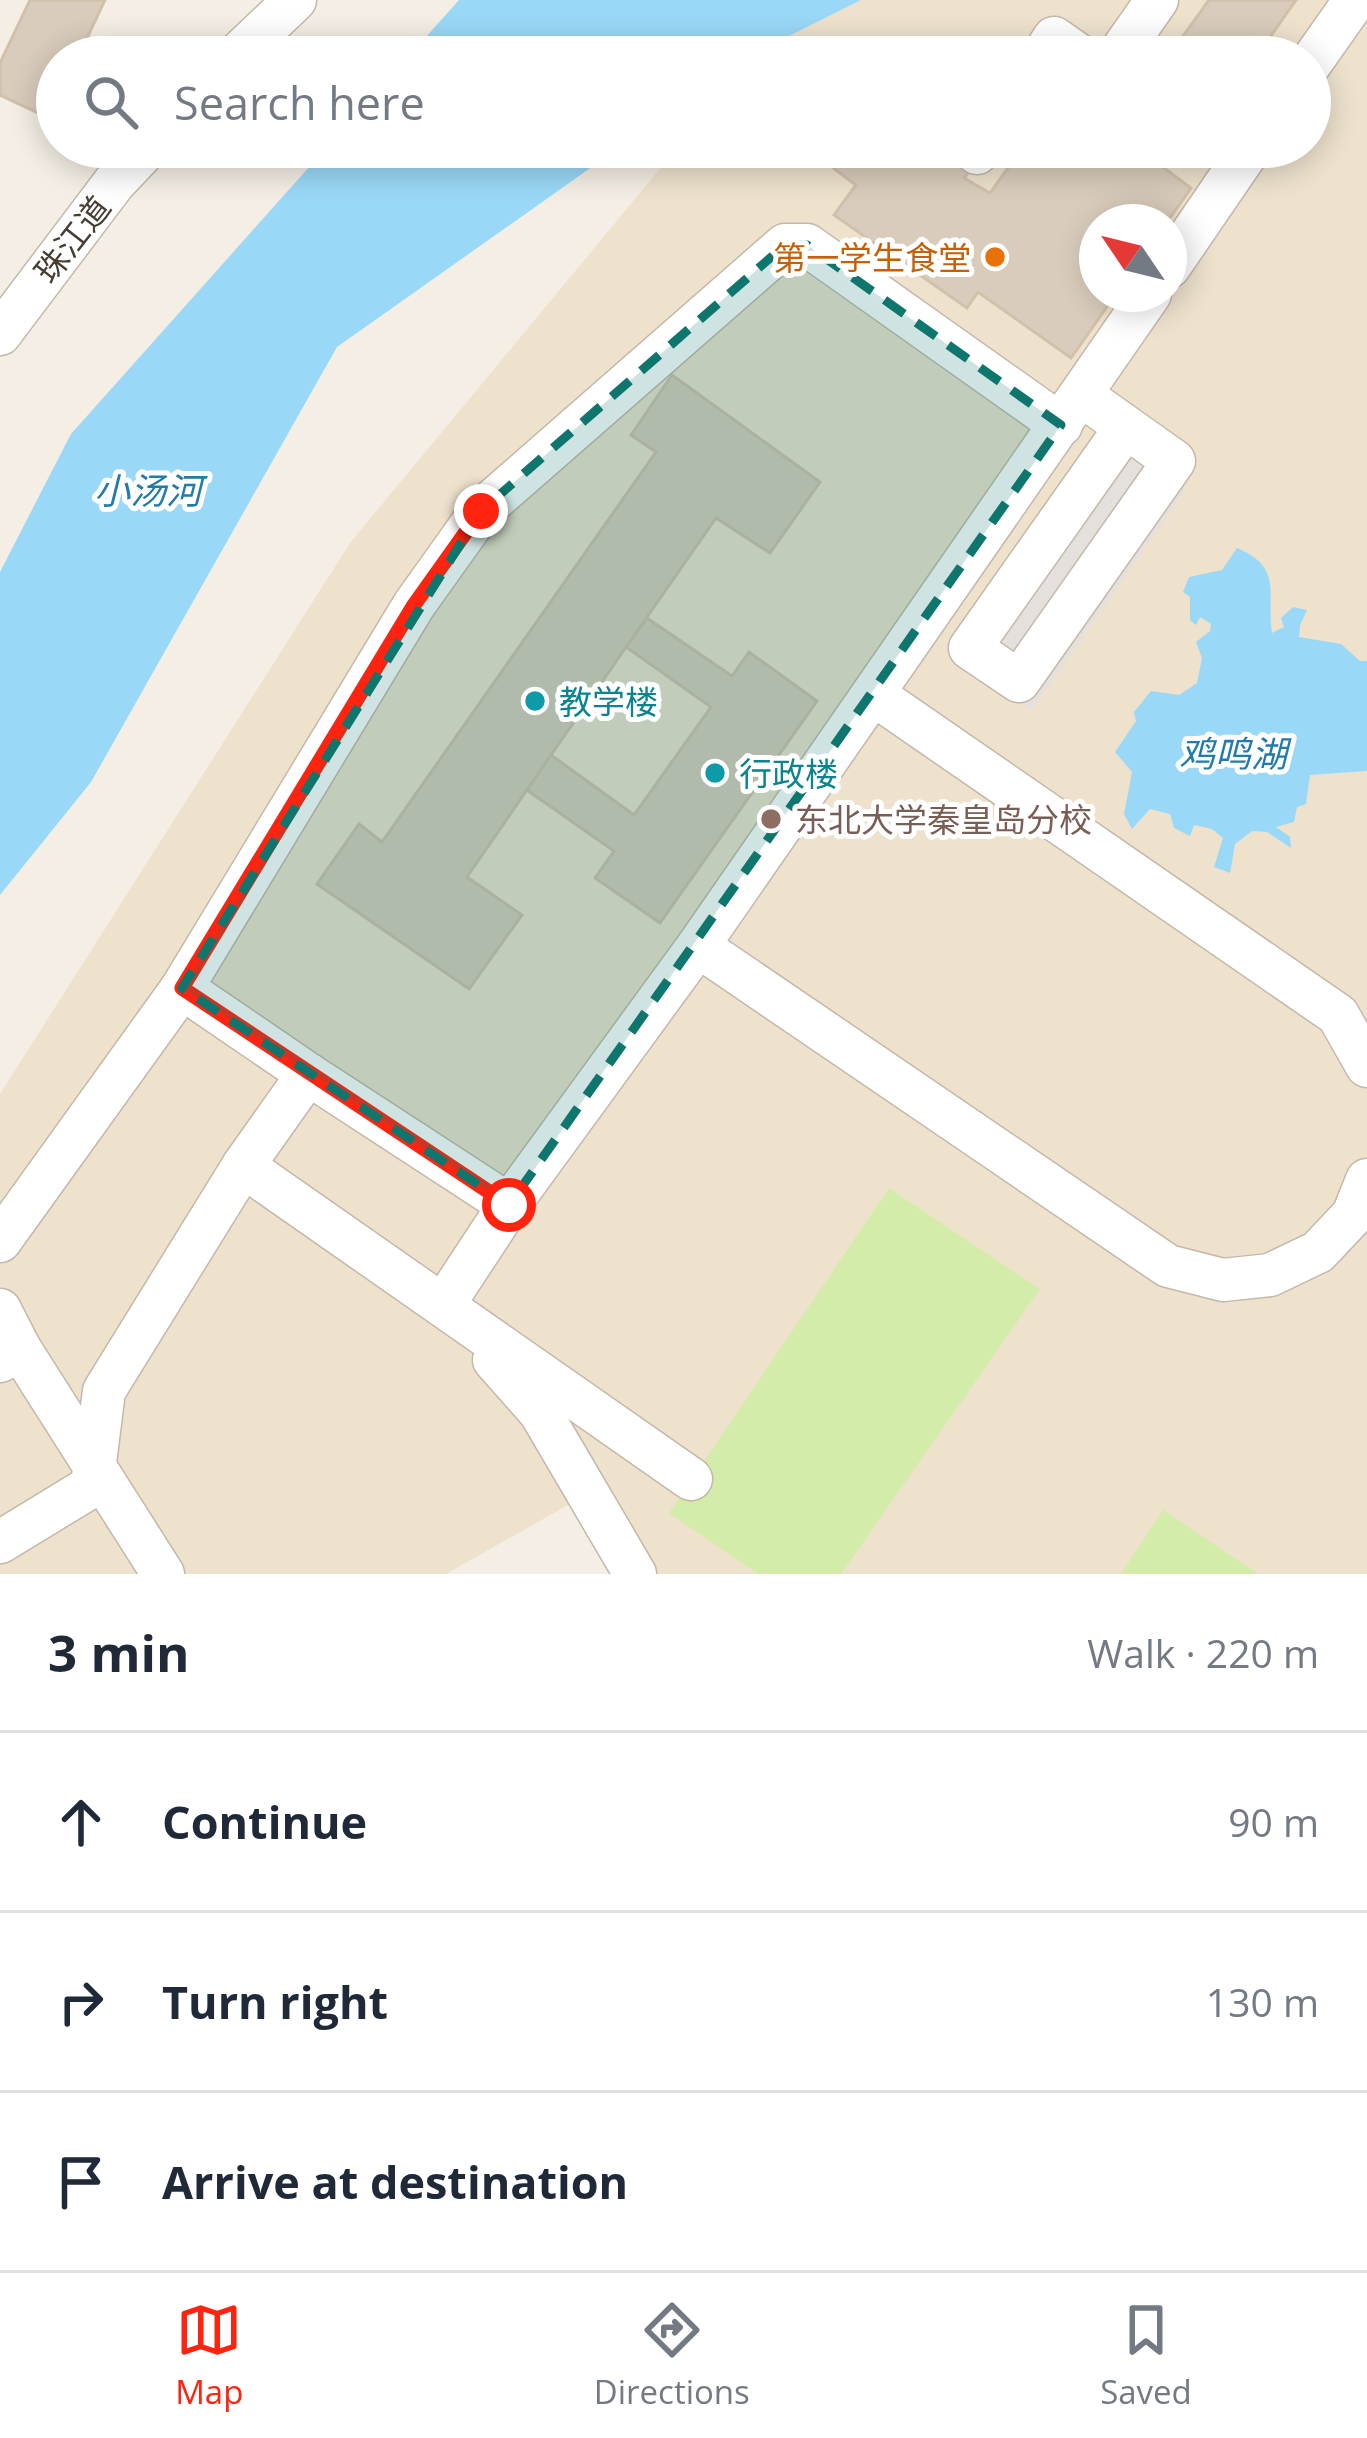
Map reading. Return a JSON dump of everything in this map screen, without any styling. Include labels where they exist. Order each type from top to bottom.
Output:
[{"type":"street","points":[[257,36],[295,0]]},
{"type":"street","points":[[1132,36],[1156,0]]},
{"type":"street","points":[[1330,36],[1355,0]]},
{"type":"street","name":"珠江道","points":[[0,334],[128,168]]},
{"type":"street","points":[[1187,235],[1224,168]]},
{"type":"street","points":[[0,1240],[182,988],[414,605],[481,511],[785,245],[807,245],[1071,410],[1126,427],[1174,461],[1019,682],[970,648],[1126,427]]},
{"type":"street","points":[[444,1304],[1138,312]]},
{"type":"street","points":[[873,694],[1339,1015],[1367,1066]]},
{"type":"street","points":[[698,946],[1168,1266],[1223,1280],[1270,1274],[1318,1252],[1362,1206]]},
{"type":"street","points":[[182,988],[509,1205]]},
{"type":"street","points":[[0,1542],[92,1486],[104,1390],[243,1166],[308,1073]]},
{"type":"street","points":[[243,1166],[691,1480]]},
{"type":"street","points":[[444,1304],[539,1412],[635,1574]]},
{"type":"street","points":[[0,1310],[10,1355],[95,1464],[163,1574]]},
{"type":"highlighted area","points":[[785,245],[807,245],[1061,425],[509,1205],[182,988],[481,511]]},
{"type":"shaded area","name":"东北大学秦皇岛分校","points":[[844,0],[1367,0],[1367,1574],[617,1574],[577,1500],[446,1574],[0,1574],[0,1094],[350,543],[661,168],[1331,168],[1331,36],[776,36]]},
{"type":"shaded area","points":[[1099,427],[1186,489],[1032,710],[944,648]]},
{"type":"green space","points":[[889,1188],[1040,1289],[841,1574],[758,1574],[669,1513]]},
{"type":"green space","points":[[1163,1510],[1258,1574],[1121,1574]]},
{"type":"water","points":[[459,0],[861,0],[789,36],[427,36]]},
{"type":"water","name":"小汤河","points":[[308,168],[590,168],[337,347],[91,782],[0,895],[0,572],[71,434]]},
{"type":"water","name":"鸡鸣湖","points":[[1237,548],[1267,573],[1272,633],[1284,627],[1281,618],[1293,607],[1307,610],[1299,637],[1341,644],[1360,661],[1367,661],[1367,771],[1310,775],[1306,804],[1297,807],[1294,822],[1276,827],[1290,837],[1291,848],[1267,832],[1252,831],[1235,844],[1230,873],[1214,867],[1223,838],[1212,829],[1194,825],[1190,836],[1174,828],[1170,814],[1150,809],[1132,829],[1124,814],[1132,772],[1115,752],[1136,721],[1134,712],[1151,691],[1179,695],[1197,683],[1202,658],[1196,642],[1210,631],[1211,624],[1200,617],[1196,625],[1190,620],[1190,597],[1183,592],[1189,577],[1222,570]]},
{"type":"building","points":[[30,0],[105,0],[88,36],[36,36],[36,112],[0,95],[0,63]]},
{"type":"building","points":[[1209,0],[1296,0],[1271,36],[1183,36]]},
{"type":"building","name":"第一学生食堂","points":[[833,168],[972,168],[964,178],[990,193],[1008,168],[1164,168],[1191,188],[1180,204],[1079,204],[1079,312],[1103,312],[1071,358],[978,292],[967,308],[834,215],[856,185]]},
{"type":"building","name":"教学楼","points":[[672,375],[820,482],[770,553],[716,518],[551,755],[467,877],[522,915],[469,989],[317,884],[359,824],[382,842],[656,452],[631,435]]},
{"type":"building","name":"行政楼","points":[[647,618],[732,676],[749,652],[817,701],[660,923],[595,878],[614,851],[527,790],[551,755],[634,815],[711,707],[626,647]]},
{"type":"place","name":"第一学生食堂","points":[[995,257]]},
{"type":"place","name":"教学楼","points":[[535,701]]},
{"type":"place","name":"行政楼","points":[[715,773]]},
{"type":"place","name":"东北大学秦皇岛分校","points":[[771,819]]},
{"type":"route","points":[[481,511],[414,605],[182,988],[509,1205]]}]
